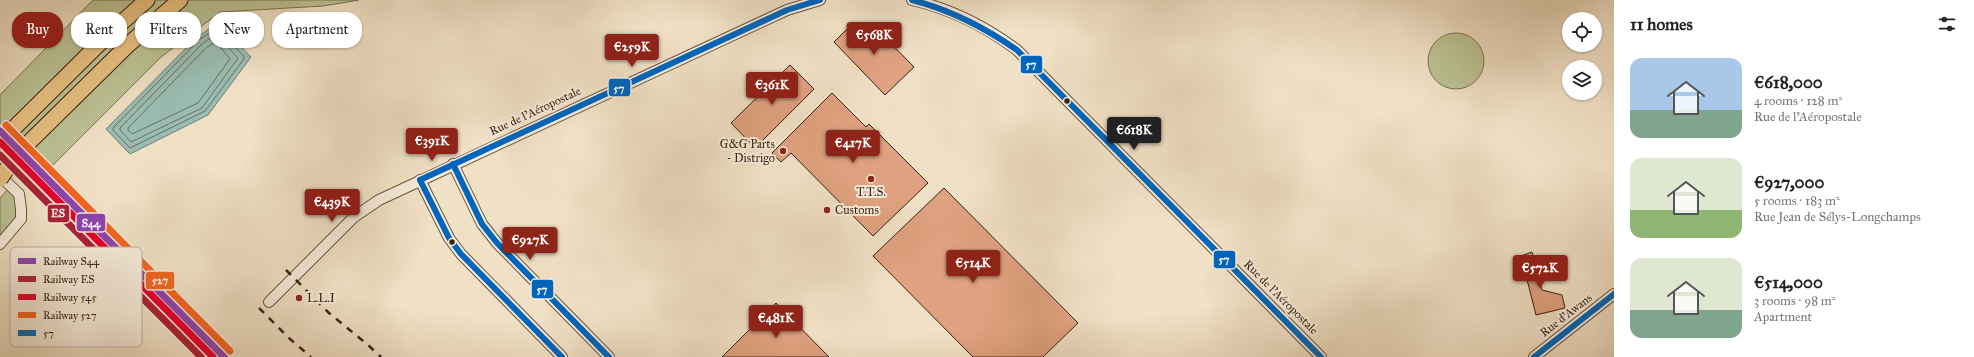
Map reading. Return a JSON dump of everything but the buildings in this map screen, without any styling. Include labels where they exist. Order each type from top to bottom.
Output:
[{"type":"highway","points":[[0,170],[129,44],[180,0]]},
{"type":"highway","points":[[0,142],[144,3]]},
{"type":"highway","points":[[0,179],[14,158]]},
{"type":"street","name":"Rue de l'Aéropostale","points":[[269,302],[366,208],[453,164],[787,10],[820,0]]},
{"type":"street","name":"Rue de l'Aéropostale","points":[[912,0],[936,5],[968,18],[997,35],[1017,50],[1322,357]]},
{"type":"street","points":[[453,164],[482,224],[497,243],[609,357]]},
{"type":"street","points":[[0,176],[18,194],[21,209],[21,219],[0,244]]},
{"type":"street","points":[[420,180],[449,238],[460,254],[562,357]]},
{"type":"street","name":"Rue d'Awans","points":[[1534,357],[1614,294]]},
{"type":"green space","points":[[93,0],[359,0],[323,6],[209,12],[209,20],[201,26],[201,12],[135,12],[135,48],[173,48],[161,57],[46,172],[0,123],[0,95],[46,48],[63,48],[63,31],[71,22],[71,48],[127,48],[127,12],[81,12]]},
{"type":"green space","points":[[1451,33],[1461,33],[1476,41],[1482,50],[1484,61],[1482,72],[1476,81],[1461,89],[1451,89],[1440,84],[1433,77],[1428,66],[1428,56],[1433,45],[1440,38]]},
{"type":"green space","points":[[10,187],[16,203],[16,215],[10,227],[0,240],[0,198]]},
{"type":"water","points":[[209,29],[209,48],[242,48],[251,57],[208,115],[130,154],[106,129],[186,48],[201,48],[201,34]]},
{"type":"railway","points":[[286,270],[329,313],[381,357]]},
{"type":"railway","points":[[259,308],[290,339],[311,357]]},
{"type":"rail line","name":"527","points":[[6,125],[127,247]]},
{"type":"rail line","name":"S44","points":[[0,131],[115,247]]},
{"type":"rail line","name":"545","points":[[0,142],[104,247]]},
{"type":"rail line","name":"ES","points":[[0,155],[92,247]]},
{"type":"rail line","name":"527","points":[[142,262],[230,351]]},
{"type":"rail line","name":"S44","points":[[142,274],[224,357]]},
{"type":"rail line","name":"545","points":[[142,285],[213,357]]},
{"type":"rail line","name":"ES","points":[[142,298],[201,357]]},
{"type":"transit line","name":"57","points":[[420,180],[787,10],[820,0]]},
{"type":"transit line","name":"57","points":[[912,0],[967,20],[1017,50],[1321,357]]},
{"type":"transit line","name":"57","points":[[453,164],[482,224],[497,243],[609,357]]},
{"type":"transit line","name":"57","points":[[420,180],[449,238],[461,254],[562,357]]},
{"type":"transit line","name":"57","points":[[1534,357],[1614,294]]},
{"type":"place","name":"G&G Parts - Distrigo","points":[[783,151]]},
{"type":"place","name":"T.T.S.","points":[[871,179]]},
{"type":"place","name":"Customs","points":[[827,210]]},
{"type":"place","name":"L.L.I","points":[[299,298]]}]
